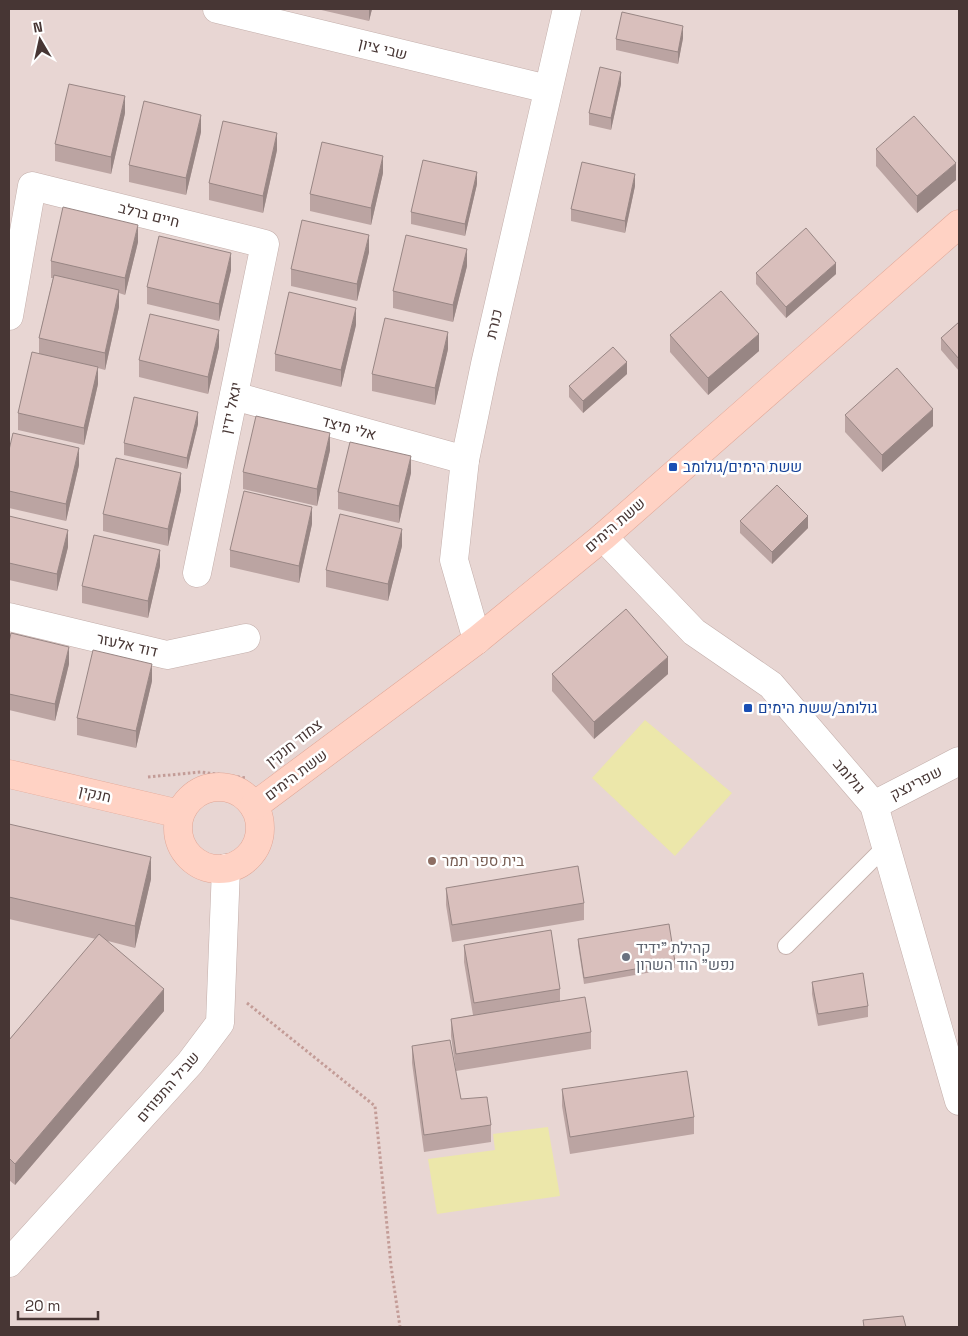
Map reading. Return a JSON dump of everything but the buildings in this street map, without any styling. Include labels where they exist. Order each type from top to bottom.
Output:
[{"type":"street","name":"שבי ציון","points":[[217,9],[548,90]]},
{"type":"street","name":"כנרת","points":[[477,640],[454,560],[465,460],[485,364],[567,9]]},
{"type":"street","name":"חיים ברלב","points":[[9,316],[32,186],[265,244]]},
{"type":"street","name":"ששת הימים","points":[[254,806],[477,640],[602,537],[959,224]]},
{"type":"street","name":"יגאל ידין","points":[[197,573],[265,244]]},
{"type":"street","name":"אלי מיצד","points":[[234,396],[465,460]]},
{"type":"street","name":"גולומב","points":[[602,537],[694,632],[771,685],[874,805],[959,1101]]},
{"type":"street","name":"דוד אלעזר","points":[[9,617],[167,655],[246,638]]},
{"type":"street","name":"שפרינצק","points":[[874,805],[959,761]]},
{"type":"street","name":"חנקין","points":[[9,774],[180,814]]},
{"type":"street","points":[[214,787],[232,789],[245,796],[254,806],[258,815],[260,829],[257,843],[251,854],[240,863],[226,868],[211,868],[197,863],[180,842],[178,828],[180,814],[189,799],[201,791],[214,787]]},
{"type":"street","name":"שביל התפוזים","points":[[9,1263],[195,1057],[220,1023],[226,868]]},
{"type":"lane","points":[[786,946],[886,846]]},
{"type":"path","points":[[142,778],[201,772],[246,778]]},
{"type":"path","points":[[222,982],[375,1106],[391,1266],[400,1327]]},
{"type":"shaded area","points":[[9,9],[959,9],[959,1327],[9,1327]]},
{"type":"shaded area","points":[[645,720],[732,793],[675,856],[592,778]]},
{"type":"shaded area","points":[[548,1127],[560,1196],[437,1214],[428,1159],[495,1150],[493,1134]]},
{"type":"place","name":"ששת הימים/גולומב","points":[[673,467]]},
{"type":"place","name":"גולומב/ששת הימים","points":[[748,708]]},
{"type":"place","name":"בית ספר תמר","points":[[432,861]]},
{"type":"place","name":"קהילת \"ידיד נפש\" הוד השרון","points":[[626,957]]}]
